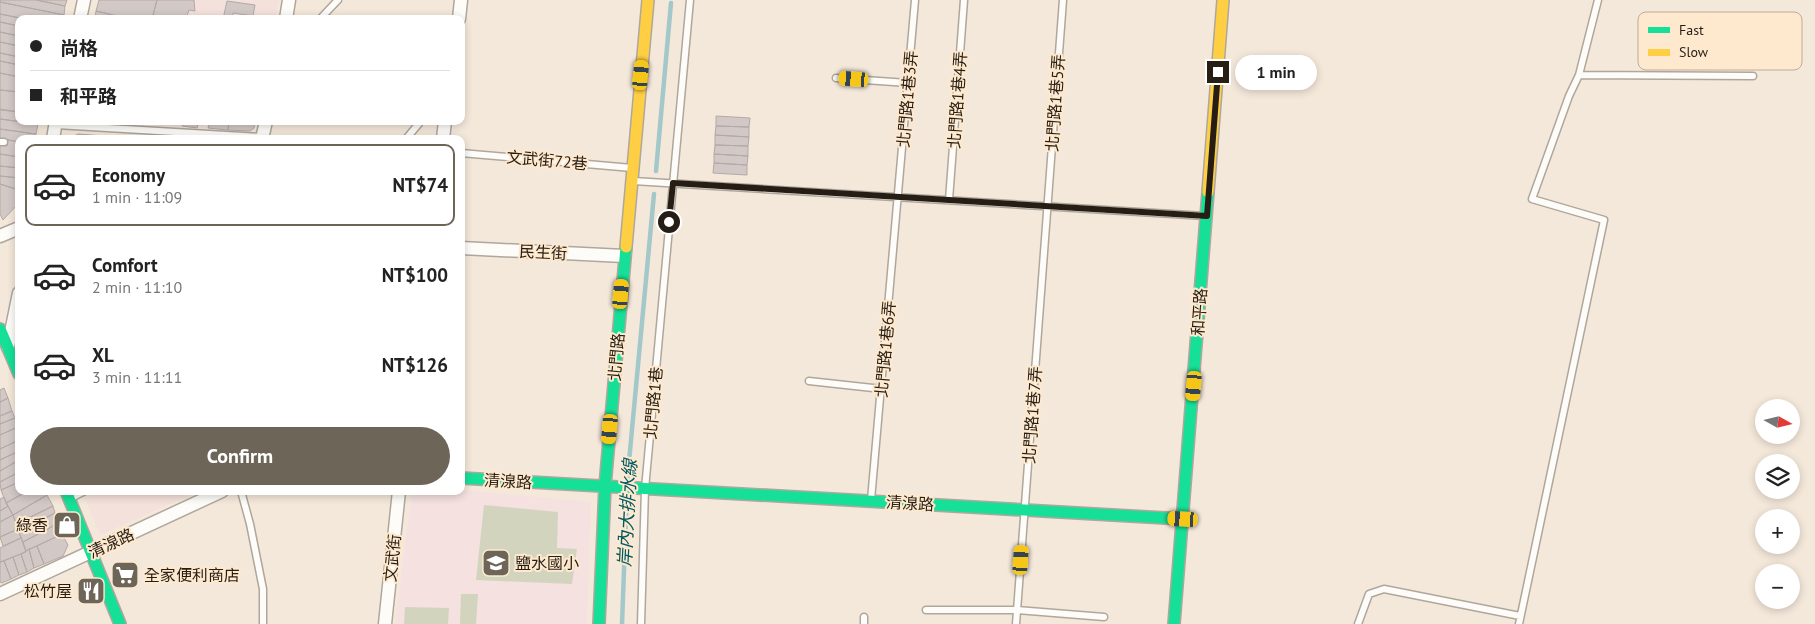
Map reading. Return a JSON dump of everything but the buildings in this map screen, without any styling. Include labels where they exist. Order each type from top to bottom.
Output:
[{"type":"street","points":[[81,15],[84,0]]},
{"type":"street","points":[[287,15],[289,0]]},
{"type":"street","points":[[459,15],[461,0]]},
{"type":"street","name":"北門路","points":[[599,624],[610,486],[624,256],[648,0]]},
{"type":"street","name":"和平路","points":[[1174,624],[1223,0]]},
{"type":"street","points":[[0,236],[15,230]]},
{"type":"street","name":"民生街","points":[[465,248],[624,256]]},
{"type":"street","points":[[8,347],[15,313]]},
{"type":"street","points":[[0,329],[15,364]]},
{"type":"street","name":"清湶路","points":[[465,478],[1183,519]]},
{"type":"street","points":[[67,495],[120,624]]},
{"type":"street","name":"清湶路","points":[[0,594],[213,495]]},
{"type":"street","name":"文武街","points":[[385,624],[399,495]]},
{"type":"lane","points":[[324,15],[338,0]]},
{"type":"lane","name":"北門路1巷","points":[[641,624],[642,489],[690,0]]},
{"type":"lane","name":"北門路1巷3弄","points":[[898,197],[915,0]]},
{"type":"lane","name":"北門路1巷4弄","points":[[949,200],[964,0]]},
{"type":"lane","name":"北門路1巷5弄","points":[[1048,206],[1063,0]]},
{"type":"lane","points":[[1519,624],[1604,220],[1532,199],[1578,74],[1598,0]]},
{"type":"lane","points":[[1578,74],[1753,76]]},
{"type":"lane","points":[[836,78],[908,83]]},
{"type":"lane","points":[[83,125],[221,135]]},
{"type":"lane","points":[[409,135],[418,125]]},
{"type":"lane","name":"文武街72巷","points":[[465,153],[633,168]]},
{"type":"lane","points":[[632,180],[1207,216]]},
{"type":"lane","name":"北門路1巷6弄","points":[[871,501],[898,197]]},
{"type":"lane","name":"北門路1巷7弄","points":[[1016,624],[1048,206]]},
{"type":"lane","points":[[809,381],[882,389]]},
{"type":"lane","points":[[242,495],[263,589],[263,624]]},
{"type":"lane","points":[[1358,624],[1369,594],[1384,589],[1520,616]]},
{"type":"lane","points":[[926,610],[1017,610],[1104,617]]},
{"type":"shaded area","points":[[100,0],[279,0],[276,15],[96,15]]},
{"type":"shaded area","points":[[154,125],[254,125],[253,132]]},
{"type":"shaded area","name":"鹽水國小","points":[[465,490],[591,502],[587,624],[395,624],[411,495],[465,495]]},
{"type":"shaded area","points":[[84,495],[191,495],[100,535]]},
{"type":"green space","points":[[484,505],[558,512],[557,548],[577,549],[572,584],[476,580]]},
{"type":"green space","points":[[461,594],[478,594],[476,624],[460,624]]},
{"type":"green space","points":[[405,607],[449,608],[448,624],[404,624]]},
{"type":"waterway","name":"岸內大排水線","points":[[656,171],[671,3]]},
{"type":"waterway","name":"岸內大排水線","points":[[627,483],[654,194]]},
{"type":"waterway","name":"岸內大排水線","points":[[622,624],[627,490]]},
{"type":"traffic: fast","points":[[1174,624],[1208,192]]},
{"type":"traffic: fast","points":[[599,624],[605,486],[626,247]]},
{"type":"traffic: fast","points":[[0,329],[15,365]]},
{"type":"traffic: fast","points":[[465,478],[1183,519]]},
{"type":"traffic: fast","points":[[68,495],[120,624]]},
{"type":"traffic: slow","points":[[626,247],[648,0]]},
{"type":"traffic: slow","points":[[1208,192],[1223,0]]},
{"type":"place","name":"綠香","points":[[67,525]]},
{"type":"place","name":"鹽水國小","points":[[496,563]]},
{"type":"place","name":"全家便利商店","points":[[125,575]]},
{"type":"place","name":"松竹屋","points":[[91,591]]},
{"type":"route","points":[[669,222],[673,183],[1207,216],[1218,72]]}]
